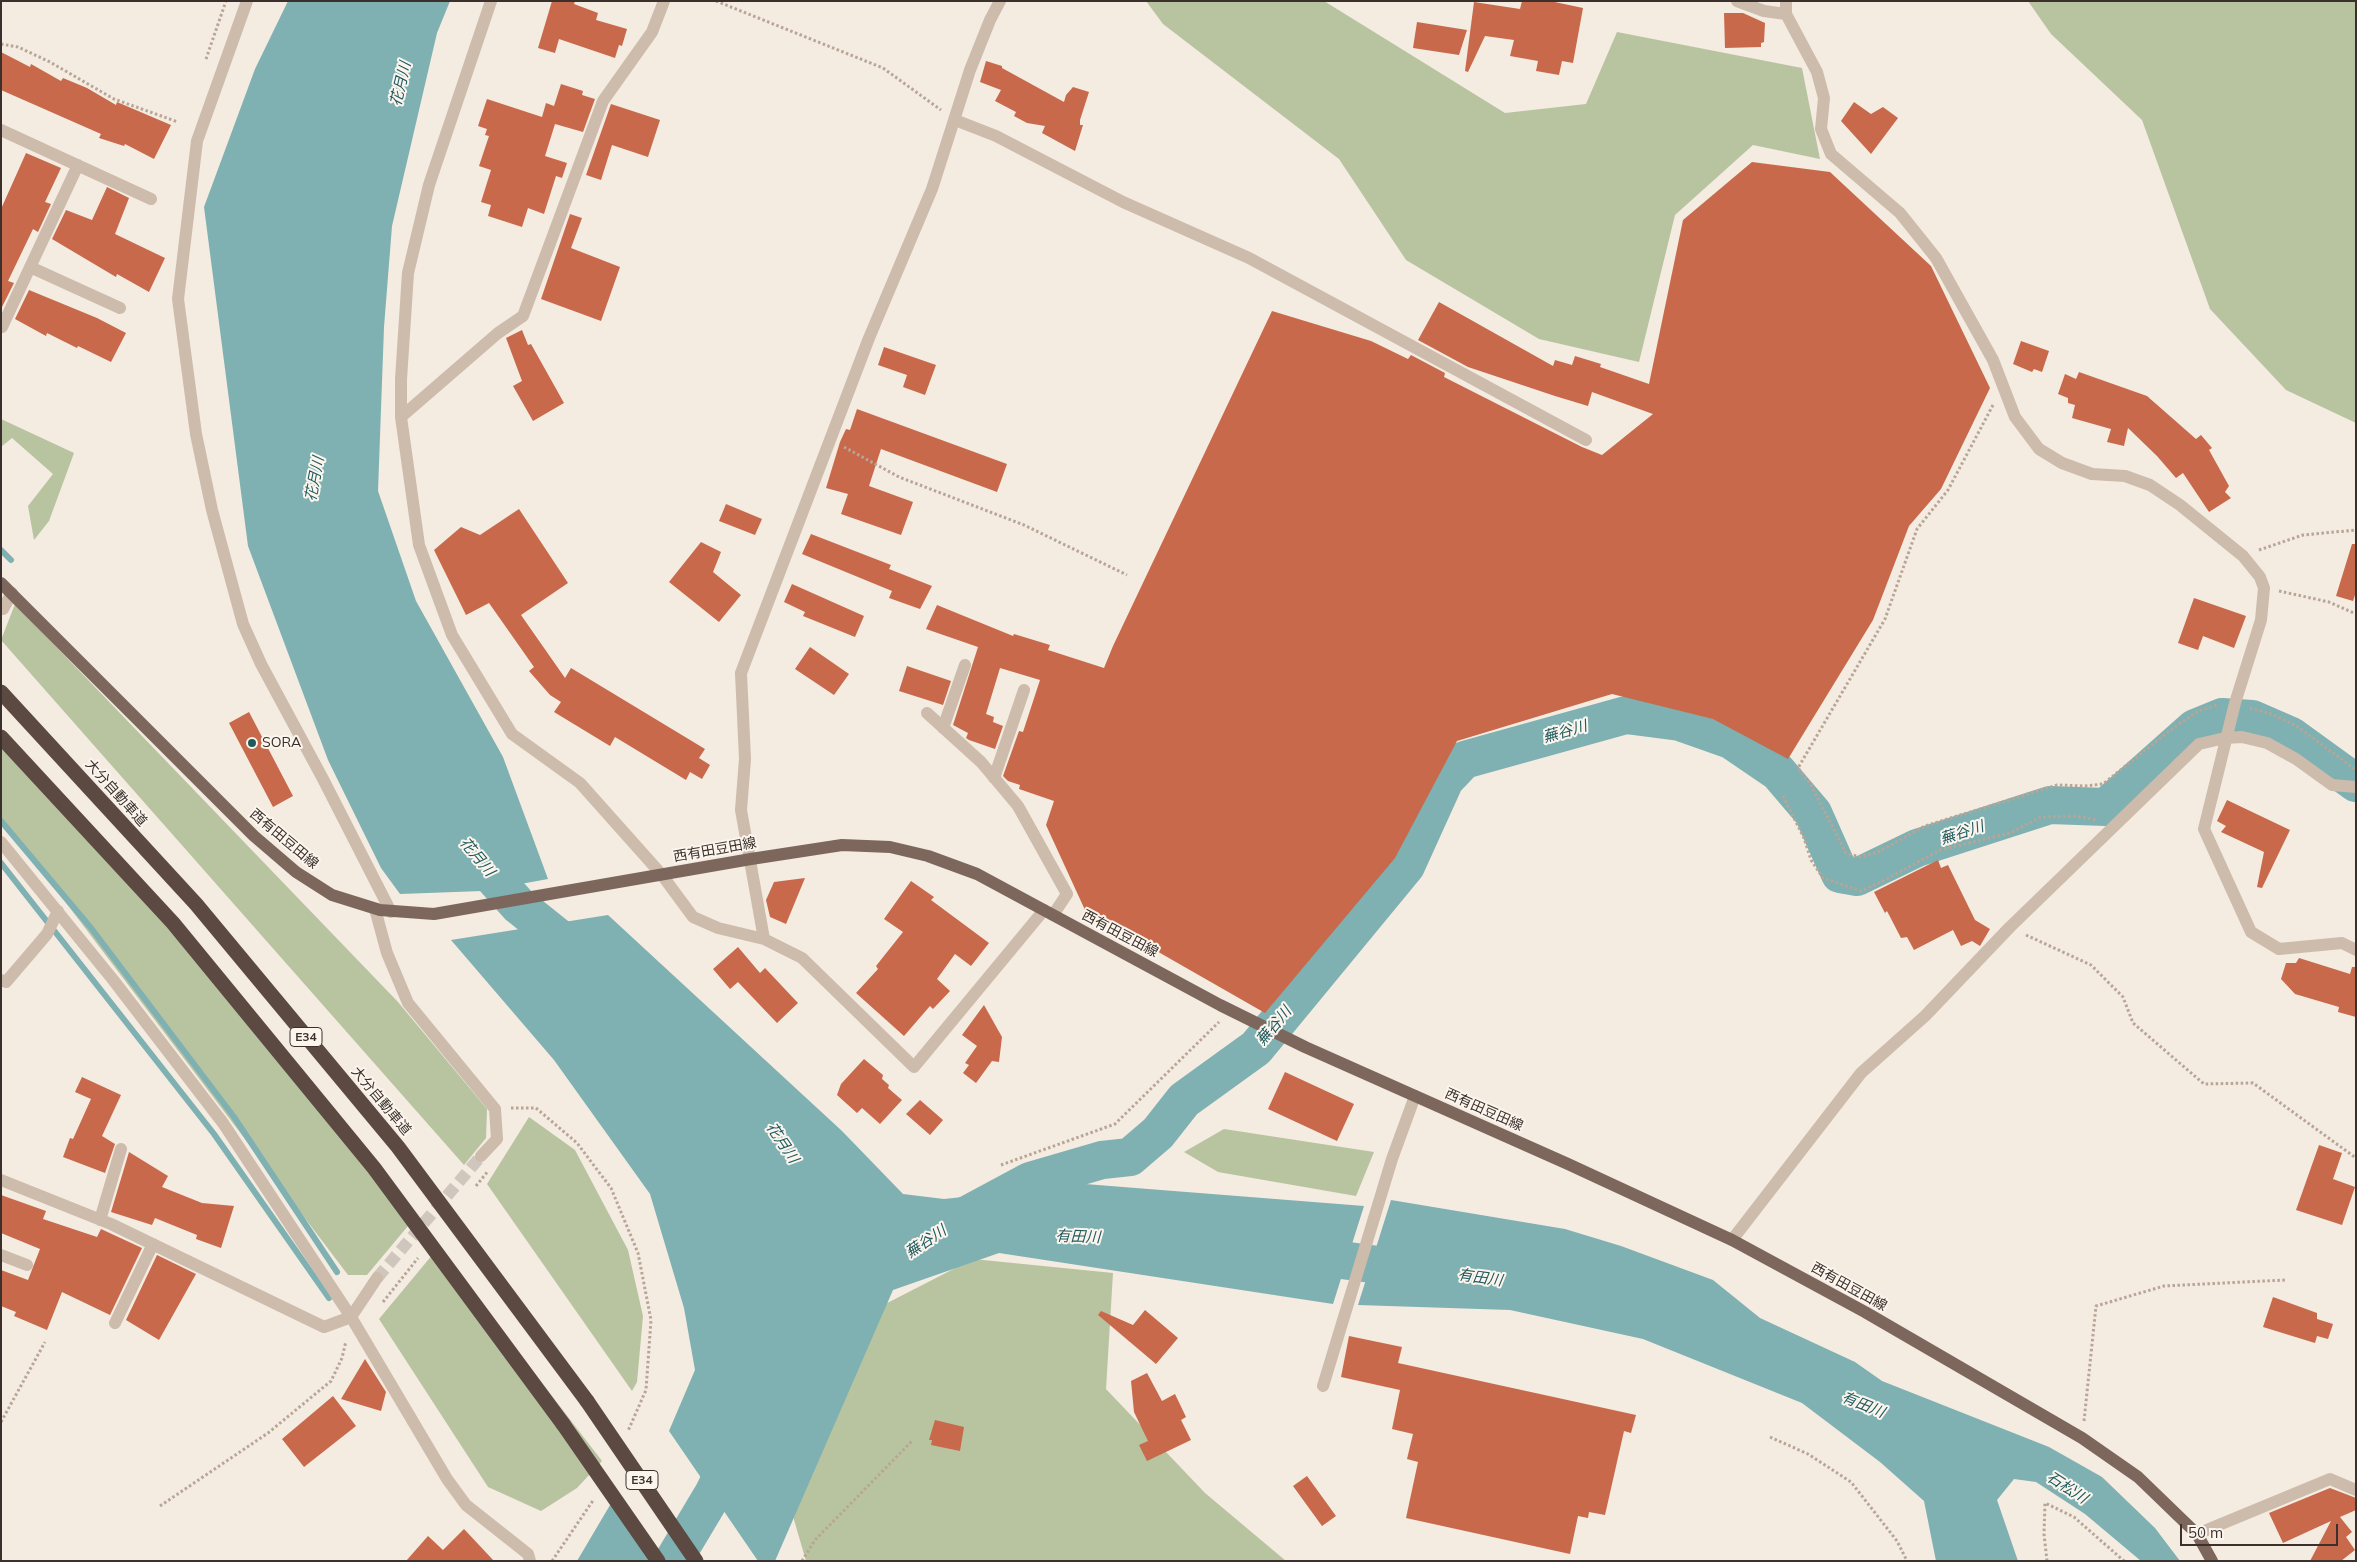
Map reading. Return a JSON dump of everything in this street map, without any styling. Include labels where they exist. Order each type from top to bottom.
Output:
[{"type":"highway","name":"大分自動車道","points":[[1,692],[196,904],[398,1147],[587,1401],[696,1561]]},
{"type":"highway","name":"E34","points":[[1,737],[173,924],[362,1153],[563,1424],[658,1561]]},
{"type":"main road","name":"西有田豆田線","points":[[1,583],[254,836],[296,872],[332,895],[375,909],[391,912],[434,914],[751,858],[842,845],[890,847],[928,856],[977,874],[1220,1005],[1305,1048],[1732,1240],[1864,1312],[2082,1438],[2138,1477],[2197,1534],[2212,1561]]},
{"type":"street","points":[[247,1],[197,140],[179,289],[178,298],[196,434],[212,510],[243,624],[261,664],[323,779],[391,912]]},
{"type":"street","points":[[491,1],[429,185],[408,273],[401,380],[401,417],[419,545],[452,635],[512,734],[580,783],[662,875],[692,917],[718,928],[764,939],[802,958],[914,1068],[1048,913],[1067,894],[1018,806],[981,762],[927,713]]},
{"type":"street","points":[[401,417],[498,333],[523,316],[603,101],[652,32],[664,1]]},
{"type":"street","points":[[764,939],[741,810],[746,759],[741,673],[869,338],[932,189],[970,70],[990,20],[1000,1]]},
{"type":"street","points":[[1737,1],[1764,11],[1786,14]]},
{"type":"street","points":[[1786,1],[1786,14],[1817,72],[1824,98],[1821,129],[1831,154],[1900,213],[1936,258],[1992,360],[2014,417],[2039,449],[2062,464],[2092,474],[2125,476],[2150,485],[2180,505],[2243,556],[2260,577],[2264,588],[2261,620],[2234,706],[2204,829],[2251,932],[2279,949],[2342,943],[2356,950]]},
{"type":"street","points":[[954,120],[996,136],[1123,202],[1249,258],[1586,440]]},
{"type":"street","points":[[1,130],[151,199]]},
{"type":"street","points":[[2,327],[78,165]]},
{"type":"street","points":[[30,267],[120,308]]},
{"type":"street","points":[[3,609],[12,593]]},
{"type":"street","points":[[944,728],[965,665]]},
{"type":"street","points":[[994,778],[1024,690]]},
{"type":"street","points":[[1732,1240],[1861,1072],[1925,1016],[2010,927],[2115,823],[2199,744],[2227,734],[2267,743],[2296,759],[2332,785],[2351,787]]},
{"type":"street","points":[[1,842],[56,915],[223,1122],[352,1317],[447,1480],[466,1505],[528,1554],[530,1561]]},
{"type":"street","points":[[375,909],[387,952],[408,1003],[495,1109],[497,1139],[481,1156]]},
{"type":"street","points":[[1,980],[6,982],[47,934],[56,915]]},
{"type":"street","points":[[1323,1386],[1392,1159],[1415,1096]]},
{"type":"street","points":[[100,1220],[122,1150]]},
{"type":"street","points":[[1,1180],[100,1220],[153,1244],[324,1327],[352,1317],[377,1278]]},
{"type":"street","points":[[115,1323],[153,1244]]},
{"type":"street","points":[[1,1255],[27,1265]]},
{"type":"street","points":[[2197,1534],[2330,1479],[2356,1490]]},
{"type":"path","points":[[716,1],[883,68],[954,120]]},
{"type":"path","points":[[1,44],[18,47],[50,62],[114,99],[136,105],[178,122]]},
{"type":"path","points":[[2002,387],[1948,490],[1917,529],[1885,619],[1798,768],[1811,785],[1846,853],[1860,857],[1878,852],[1925,826],[2057,785],[2085,786],[2104,784],[2173,728],[2198,711],[2224,703],[2274,715],[2298,727],[2356,770]]},
{"type":"path","points":[[830,439],[899,477],[1024,525],[1127,575]]},
{"type":"path","points":[[2243,556],[2303,535],[2356,530]]},
{"type":"path","points":[[2264,588],[2329,602],[2356,614]]},
{"type":"path","points":[[1783,796],[1804,838],[1811,860],[1823,878],[1861,891],[1882,882],[1940,850],[2010,832],[2041,817],[2075,816],[2115,823]]},
{"type":"path","points":[[2010,927],[2091,965],[2123,997],[2133,1023],[2204,1084],[2253,1083],[2356,1158]]},
{"type":"path","points":[[1001,1165],[1114,1124],[1221,1020]]},
{"type":"path","points":[[495,1109],[536,1108],[577,1143],[611,1188],[638,1253],[651,1320],[646,1390],[626,1434]]},
{"type":"path","points":[[378,1309],[423,1252]]},
{"type":"path","points":[[2082,1438],[2096,1306],[2164,1286],[2285,1280]]},
{"type":"path","points":[[160,1506],[268,1433],[331,1381],[342,1358],[352,1317]]},
{"type":"path","points":[[1,1422],[45,1342]]},
{"type":"path","points":[[1770,1438],[1808,1454],[1851,1482],[1897,1540],[1907,1561]]},
{"type":"path","points":[[802,1561],[815,1540],[912,1441]]},
{"type":"path","points":[[552,1561],[598,1494]]},
{"type":"path","points":[[2047,1561],[2044,1534],[2045,1503],[2074,1516],[2124,1561]]},
{"type":"green space","points":[[1146,1],[1324,1],[1505,113],[1586,104],[1617,32],[1802,68],[1820,159],[1753,145],[1675,215],[1639,362],[1539,339],[1406,260],[1339,159],[1163,24]]},
{"type":"green space","points":[[2028,1],[2356,1],[2356,423],[2286,390],[2210,309],[2142,120],[2051,34]]},
{"type":"green space","points":[[1,419],[74,453],[49,521],[34,540],[28,506],[53,474],[12,438],[1,447]]},
{"type":"green space","points":[[15,604],[398,1002],[487,1109],[486,1138],[464,1165],[1,640]]},
{"type":"green space","points":[[1,740],[185,946],[413,1220],[367,1275],[348,1275],[1,817]]},
{"type":"green space","points":[[529,1117],[575,1150],[628,1250],[643,1316],[637,1382],[632,1391],[487,1184]]},
{"type":"green space","points":[[1224,1129],[1374,1152],[1356,1196],[1218,1172],[1184,1152]]},
{"type":"green space","points":[[438,1248],[602,1461],[577,1488],[541,1511],[488,1487],[379,1319]]},
{"type":"green space","points":[[973,1259],[1113,1273],[1106,1389],[1205,1493],[1286,1561],[806,1561],[783,1482],[858,1318]]},
{"type":"water","points":[[288,1],[450,1],[437,33],[392,226],[384,327],[378,491],[416,601],[503,757],[548,879],[482,891],[400,894],[381,868],[328,760],[248,546],[204,207],[255,69]]},
{"type":"water","points":[[608,915],[842,1131],[903,1194],[944,1199],[1085,1184],[1364,1206],[1333,1304],[999,1253],[893,1290],[775,1561],[758,1561],[669,1431],[695,1370],[684,1308],[650,1194],[554,1060],[451,940]]},
{"type":"water","name":"石松川","points":[[1391,1200],[1565,1229],[1621,1246],[1713,1280],[1760,1318],[1855,1362],[1882,1381],[2049,1447],[2102,1477],[2155,1528],[2180,1561],[2141,1561],[2085,1514],[2036,1482],[2014,1479],[1997,1500],[2018,1561],[1936,1561],[1924,1501],[1880,1462],[1802,1403],[1643,1339],[1510,1310],[1358,1305]]},
{"type":"water","points":[[613,1500],[654,1561],[577,1561]]},
{"type":"building","points":[[552,1],[575,1],[574,4],[598,13],[596,20],[627,29],[622,46],[619,45],[615,58],[559,39],[555,53],[538,48]]},
{"type":"building","points":[[1522,1],[1550,1],[1583,8],[1573,63],[1562,61],[1559,75],[1536,71],[1538,61],[1510,56],[1514,40],[1485,36],[1468,72],[1465,71],[1474,2],[1520,9]]},
{"type":"building","points":[[1724,13],[1743,13],[1765,23],[1764,42],[1761,43],[1761,47],[1725,48]]},
{"type":"building","points":[[1417,22],[1467,30],[1459,55],[1413,48]]},
{"type":"building","points":[[1,52],[30,67],[31,64],[61,81],[63,78],[87,88],[116,105],[117,102],[171,125],[154,159],[125,144],[124,146],[99,138],[101,134],[1,90]]},
{"type":"building","points":[[986,61],[1002,66],[1002,68],[1064,102],[1066,95],[1073,87],[1089,92],[1080,120],[1080,125],[1083,125],[1075,151],[1042,133],[1045,126],[1027,123],[1014,116],[1016,112],[995,101],[1001,90],[980,82]]},
{"type":"building","points":[[561,84],[583,91],[582,95],[595,99],[583,132],[555,124],[545,156],[567,163],[562,178],[556,176],[544,214],[528,208],[522,227],[488,216],[491,205],[481,202],[491,170],[479,166],[489,136],[485,135],[487,129],[478,126],[487,99],[542,117],[546,103],[554,106]]},
{"type":"building","points":[[1854,102],[1871,114],[1883,107],[1898,118],[1871,154],[1841,121]]},
{"type":"building","points":[[611,104],[660,120],[648,157],[612,145],[601,180],[586,175]]},
{"type":"building","points":[[26,153],[61,168],[45,202],[51,204],[38,232],[33,229],[8,281],[14,283],[1,309],[1,209]]},
{"type":"building","points":[[1752,162],[1830,172],[1931,266],[1990,388],[1941,489],[1909,526],[1873,620],[1788,759],[1713,719],[1612,694],[1457,741],[1395,858],[1265,1013],[1085,910],[1046,825],[1054,801],[1019,789],[1020,785],[1008,781],[1003,776],[1019,731],[1023,732],[1040,680],[1000,668],[986,714],[994,717],[993,722],[1003,726],[995,749],[966,738],[968,733],[953,725],[978,647],[926,629],[937,605],[1013,636],[1014,634],[1050,645],[1048,650],[1104,668],[1272,311],[1371,341],[1408,359],[1411,355],[1445,373],[1444,377],[1582,447],[1602,455],[1653,414],[1592,392],[1588,406],[1555,396],[1468,367],[1418,340],[1439,302],[1553,366],[1555,360],[1572,365],[1575,356],[1601,364],[1600,367],[1649,384],[1683,220]]},
{"type":"building","points":[[107,187],[129,198],[115,234],[165,258],[149,292],[117,274],[116,277],[52,239],[66,210],[92,220]]},
{"type":"building","points":[[570,214],[582,218],[571,248],[620,267],[601,321],[541,299]]},
{"type":"building","points":[[29,290],[97,318],[126,333],[111,362],[47,333],[46,336],[15,319]]},
{"type":"building","points":[[522,330],[528,345],[531,344],[564,403],[533,421],[513,386],[522,381],[506,338]]},
{"type":"building","points":[[2021,341],[2049,351],[2042,372],[2034,369],[2032,372],[2013,364]]},
{"type":"building","points":[[884,347],[936,365],[925,395],[903,387],[907,375],[878,365]]},
{"type":"building","points":[[2079,372],[2147,396],[2196,439],[2201,435],[2212,448],[2209,450],[2229,486],[2225,492],[2231,498],[2209,512],[2183,473],[2176,478],[2157,456],[2128,428],[2124,446],[2107,442],[2111,429],[2072,418],[2075,405],[2068,403],[2068,398],[2058,394],[2065,374],[2076,379]]},
{"type":"building","points":[[857,409],[1007,464],[997,492],[881,449],[869,486],[913,502],[901,535],[841,514],[848,494],[826,488],[840,442],[846,429],[850,430]]},
{"type":"building","points":[[726,504],[762,519],[755,535],[719,521]]},
{"type":"building","points":[[519,509],[568,583],[521,615],[565,678],[571,668],[705,749],[699,758],[710,765],[702,779],[690,772],[686,780],[615,737],[610,746],[554,712],[561,702],[550,695],[529,671],[534,667],[489,603],[466,615],[434,550],[461,527],[480,535]]},
{"type":"building","points":[[811,534],[891,565],[889,569],[932,586],[920,609],[889,598],[892,591],[802,554]]},
{"type":"building","points":[[701,542],[721,552],[713,572],[741,595],[719,622],[669,582]]},
{"type":"building","points":[[2352,544],[2356,544],[2356,592],[2353,601],[2336,596]]},
{"type":"building","points":[[792,584],[864,616],[855,637],[803,616],[805,612],[784,602]]},
{"type":"building","points":[[2194,598],[2246,616],[2234,648],[2203,636],[2198,650],[2178,643]]},
{"type":"building","points":[[810,647],[849,674],[834,695],[795,669]]},
{"type":"building","points":[[907,666],[951,681],[943,705],[899,691]]},
{"type":"building","points":[[249,712],[293,796],[273,807],[229,723]]},
{"type":"building","points":[[2227,800],[2290,830],[2262,888],[2257,887],[2264,852],[2221,832],[2226,826],[2217,821]]},
{"type":"building","points":[[1938,860],[1941,868],[1948,865],[1975,920],[1990,929],[1980,946],[1972,941],[1961,946],[1953,930],[1914,950],[1907,937],[1901,938],[1887,911],[1885,913],[1874,892]]},
{"type":"building","points":[[805,878],[786,924],[770,917],[766,900],[774,882]]},
{"type":"building","points":[[911,881],[934,897],[931,900],[989,943],[971,966],[955,954],[937,979],[950,991],[933,1009],[930,1006],[904,1036],[856,993],[878,969],[876,966],[903,932],[884,919]]},
{"type":"building","points":[[738,947],[760,973],[765,968],[798,1003],[777,1023],[738,982],[730,989],[713,969]]},
{"type":"building","points":[[2299,958],[2350,974],[2352,967],[2356,967],[2356,1017],[2338,1012],[2339,1007],[2295,994],[2281,979],[2286,963],[2296,963]]},
{"type":"building","points":[[984,1005],[1002,1037],[999,1062],[992,1061],[976,1083],[963,1073],[969,1065],[965,1063],[977,1046],[962,1035]]},
{"type":"building","points":[[864,1059],[883,1075],[882,1079],[889,1085],[888,1088],[902,1100],[880,1124],[862,1108],[857,1113],[837,1095],[841,1084]]},
{"type":"building","points":[[1285,1072],[1354,1104],[1337,1141],[1268,1109]]},
{"type":"building","points":[[82,1077],[121,1095],[102,1136],[115,1144],[105,1173],[63,1157],[70,1138],[73,1139],[91,1099],[75,1092]]},
{"type":"building","points":[[920,1100],[943,1120],[930,1135],[906,1114]]},
{"type":"building","points":[[2319,1145],[2342,1153],[2333,1179],[2355,1187],[2342,1225],[2296,1210]]},
{"type":"building","points":[[129,1152],[168,1176],[162,1187],[202,1203],[234,1206],[221,1248],[196,1239],[197,1235],[155,1218],[152,1225],[111,1212]]},
{"type":"building","points":[[1,1195],[46,1211],[43,1219],[97,1237],[101,1229],[142,1248],[110,1315],[62,1292],[47,1330],[14,1316],[16,1312],[1,1306],[1,1270],[28,1280],[40,1249],[1,1233]]},
{"type":"building","points":[[157,1255],[196,1274],[159,1340],[126,1320]]},
{"type":"building","points":[[2273,1297],[2317,1313],[2317,1319],[2333,1324],[2328,1339],[2317,1336],[2315,1343],[2263,1327]]},
{"type":"building","points":[[1145,1310],[1178,1338],[1156,1364],[1098,1315],[1101,1311],[1133,1325]]},
{"type":"building","points":[[1349,1336],[1402,1347],[1398,1363],[1636,1415],[1631,1433],[1624,1431],[1605,1515],[1589,1512],[1588,1518],[1578,1516],[1570,1554],[1406,1518],[1418,1462],[1407,1459],[1413,1434],[1392,1429],[1400,1390],[1341,1377]]},
{"type":"building","points":[[365,1359],[386,1392],[381,1411],[341,1399]]},
{"type":"building","points":[[1147,1373],[1162,1401],[1175,1394],[1186,1417],[1181,1420],[1191,1440],[1147,1461],[1139,1445],[1148,1441],[1134,1412],[1131,1381]]},
{"type":"building","points":[[333,1396],[356,1426],[304,1467],[282,1439]]},
{"type":"building","points":[[935,1420],[964,1427],[960,1451],[931,1445],[932,1440],[929,1440]]},
{"type":"building","points":[[1307,1476],[1336,1516],[1322,1526],[1293,1486]]},
{"type":"building","points":[[2330,1488],[2356,1498],[2356,1510],[2340,1517],[2352,1532],[2346,1537],[2355,1550],[2341,1561],[2310,1561],[2331,1521],[2283,1543],[2269,1513]]},
{"type":"building","points":[[464,1529],[494,1561],[406,1561],[428,1536],[443,1550]]},
{"type":"waterway","points":[[1,550],[11,560]]},
{"type":"waterway","name":"蕪谷川","points":[[963,1217],[1030,1181],[1102,1160],[1130,1157],[1158,1133],[1184,1100],[1256,1048],[1406,866],[1445,780],[1464,760],[1626,715],[1680,722],[1731,740],[1778,772],[1813,813],[1840,874],[1857,877],[1917,848],[2050,805],[2106,807],[2195,728],[2222,717],[2252,719],[2291,736],[2356,783]]},
{"type":"waterway","points":[[1,821],[91,928],[234,1117],[337,1272]]},
{"type":"waterway","name":"花月川","points":[[468,849],[519,906],[584,958]]},
{"type":"waterway","points":[[1,863],[214,1134],[329,1298]]},
{"type":"waterway","name":"有田川","points":[[1297,1254],[1423,1271]]},
{"type":"waterway","name":"花月川","points":[[673,1561],[713,1494],[735,1449]]},
{"type":"tunnel","points":[[377,1278],[481,1156]]},
{"type":"place","name":"SORA","points":[[252,743]]}]
